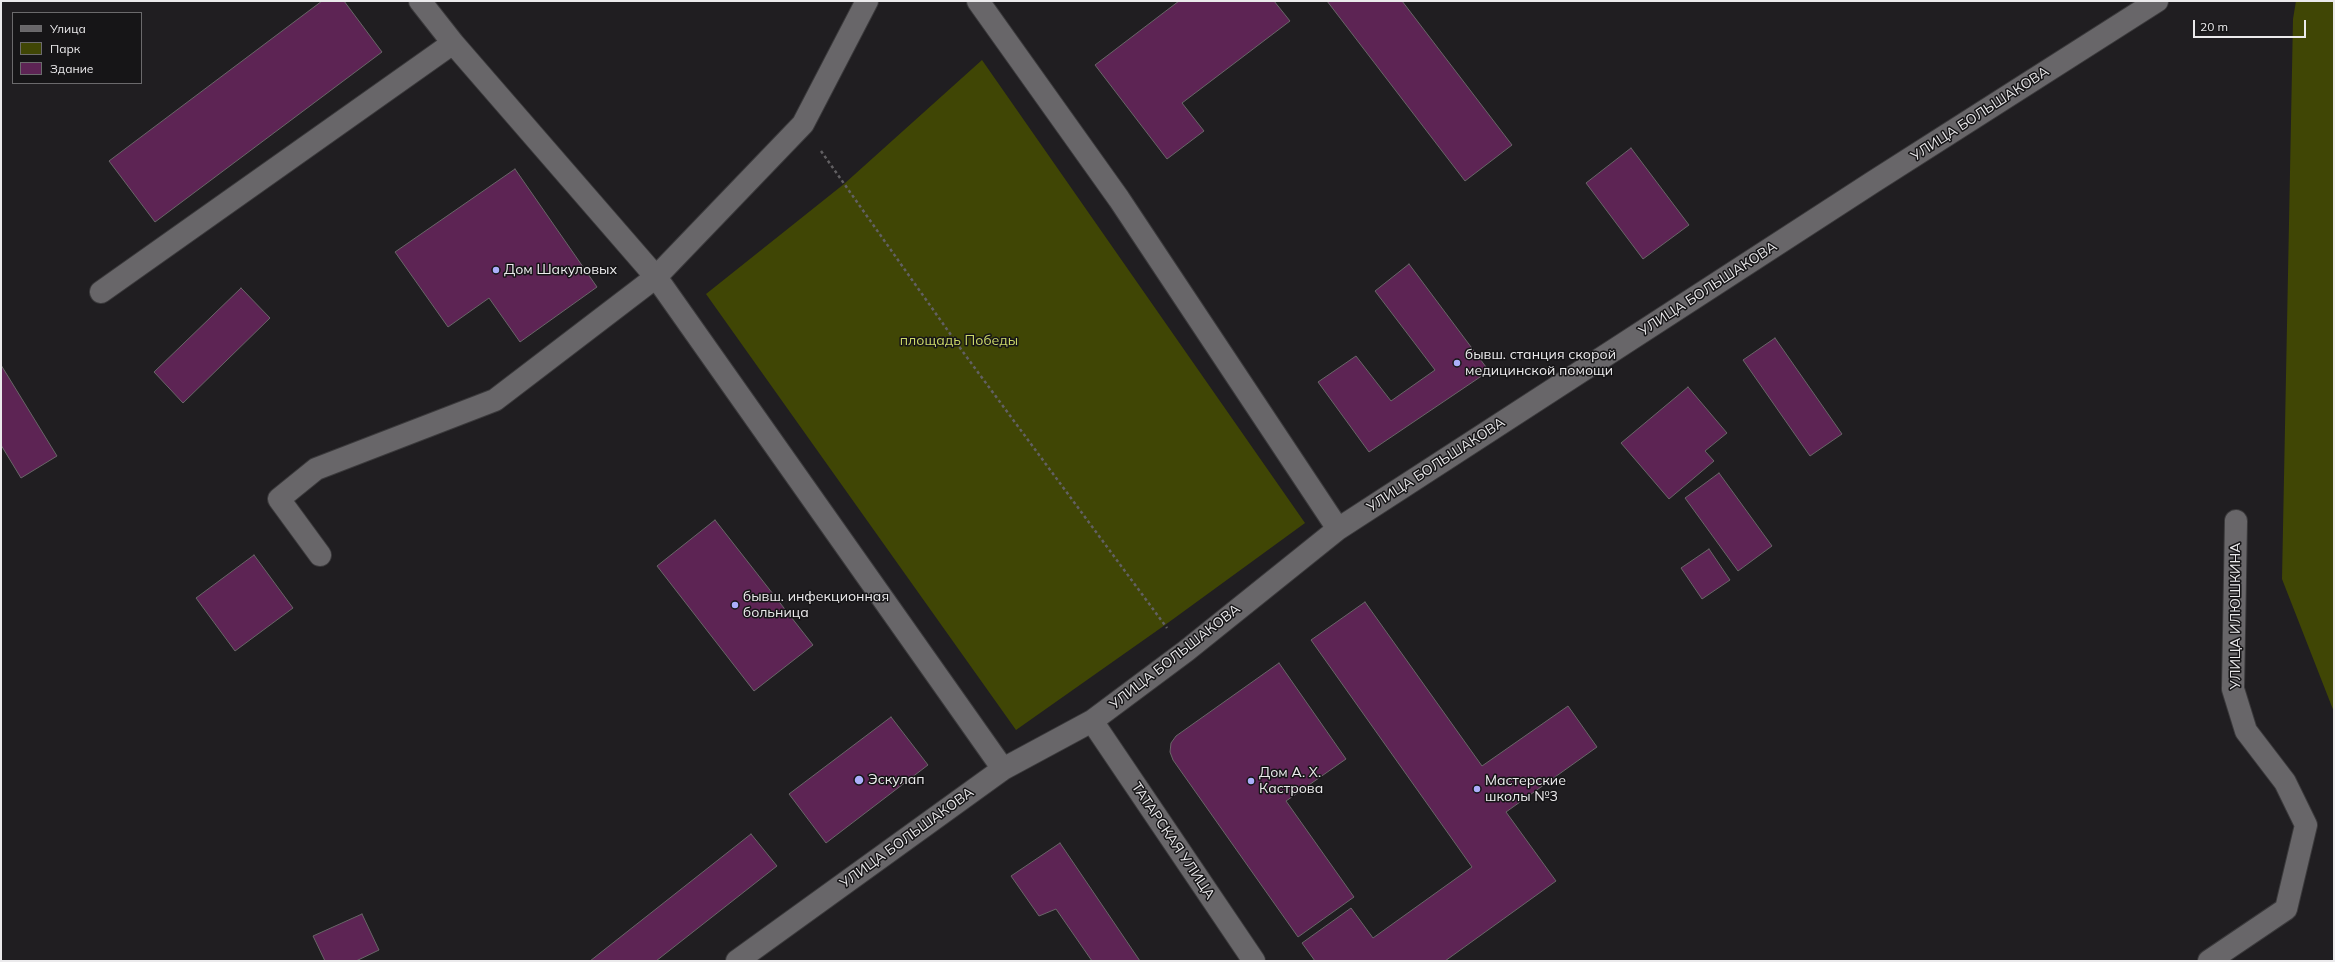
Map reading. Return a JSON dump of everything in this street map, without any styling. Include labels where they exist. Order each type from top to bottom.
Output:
[{"type":"street","points":[[420,1],[453,43],[656,277],[1003,769]]},
{"type":"street","points":[[320,555],[279,499],[316,469],[495,400],[656,277],[802,124],[867,1]]},
{"type":"street","points":[[978,1],[1119,199],[1338,529]]},
{"type":"street","name":"УЛИЦА БОЛЬШАКОВА","points":[[737,961],[1003,769],[1092,721],[1186,651],[1338,529],[1873,182],[2157,1]]},
{"type":"street","points":[[101,292],[453,43]]},
{"type":"street","name":"УЛИЦА ИЛЮШКИНА","points":[[2210,961],[2286,909],[2306,825],[2284,782],[2246,732],[2233,689],[2236,521]]},
{"type":"street","name":"ТАТАРСКАЯ УЛИЦА","points":[[1092,721],[1254,961]]},
{"type":"path","points":[[802,124],[963,352],[1186,651]]},
{"type":"green space","points":[[2296,1],[2334,1],[2334,712],[2282,579],[2293,19]]},
{"type":"green space","name":"площадь Победы","points":[[982,60],[1305,523],[1165,625],[1016,730],[706,294],[844,184]]},
{"type":"building","points":[[322,1],[344,1],[382,52],[155,222],[109,161]]},
{"type":"building","points":[[1179,1],[1274,1],[1290,21],[1182,103],[1204,131],[1167,159],[1095,65]]},
{"type":"building","points":[[1327,1],[1402,1],[1512,145],[1465,181]]},
{"type":"building","points":[[1631,148],[1689,225],[1643,259],[1586,183]]},
{"type":"building","name":"Дом Шакуловых","points":[[515,169],[597,287],[520,342],[489,298],[448,327],[395,252]]},
{"type":"building","name":"бывш. станция скорой медицинской помощи","points":[[1409,264],[1489,371],[1369,452],[1318,382],[1356,356],[1391,401],[1435,370],[1375,291]]},
{"type":"building","points":[[241,288],[270,318],[183,403],[154,372]]},
{"type":"building","points":[[1775,338],[1842,434],[1810,456],[1743,360]]},
{"type":"building","points":[[1,365],[57,456],[21,478],[1,445]]},
{"type":"building","points":[[1688,387],[1727,433],[1705,451],[1714,461],[1669,499],[1621,443]]},
{"type":"building","points":[[1719,473],[1772,546],[1738,571],[1685,498]]},
{"type":"building","name":"бывш. инфекционная больница","points":[[715,520],[813,645],[754,691],[657,566]]},
{"type":"building","points":[[1709,549],[1730,580],[1702,599],[1681,568]]},
{"type":"building","points":[[254,555],[293,608],[235,651],[196,598]]},
{"type":"building","name":"Мастерские школы №3","points":[[1365,602],[1482,766],[1568,706],[1597,747],[1506,812],[1556,881],[1445,961],[1315,961],[1302,943],[1351,908],[1373,938],[1472,867],[1311,640]]},
{"type":"building","name":"Дом А. Х. Кастрова","points":[[1279,663],[1346,759],[1286,801],[1354,897],[1298,937],[1173,760],[1170,752],[1171,743],[1176,736]]},
{"type":"building","name":"Эскулап","points":[[891,717],[928,765],[826,843],[789,794]]},
{"type":"building","points":[[751,834],[777,866],[656,961],[590,961]]},
{"type":"building","points":[[1060,843],[1140,961],[1092,961],[1056,909],[1039,916],[1011,876]]},
{"type":"building","points":[[362,914],[379,950],[356,961],[325,961],[313,936]]},
{"type":"place","name":"Дом Шакуловых","points":[[496,270]]},
{"type":"place","name":"бывш. станция скорой медицинской помощи","points":[[1457,363]]},
{"type":"place","name":"бывш. инфекционная больница","points":[[735,605]]},
{"type":"place","name":"Эскулап","points":[[859,780]]},
{"type":"place","name":"Дом А. Х. Кастрова","points":[[1251,781]]},
{"type":"place","name":"Мастерские школы №3","points":[[1477,789]]}]
